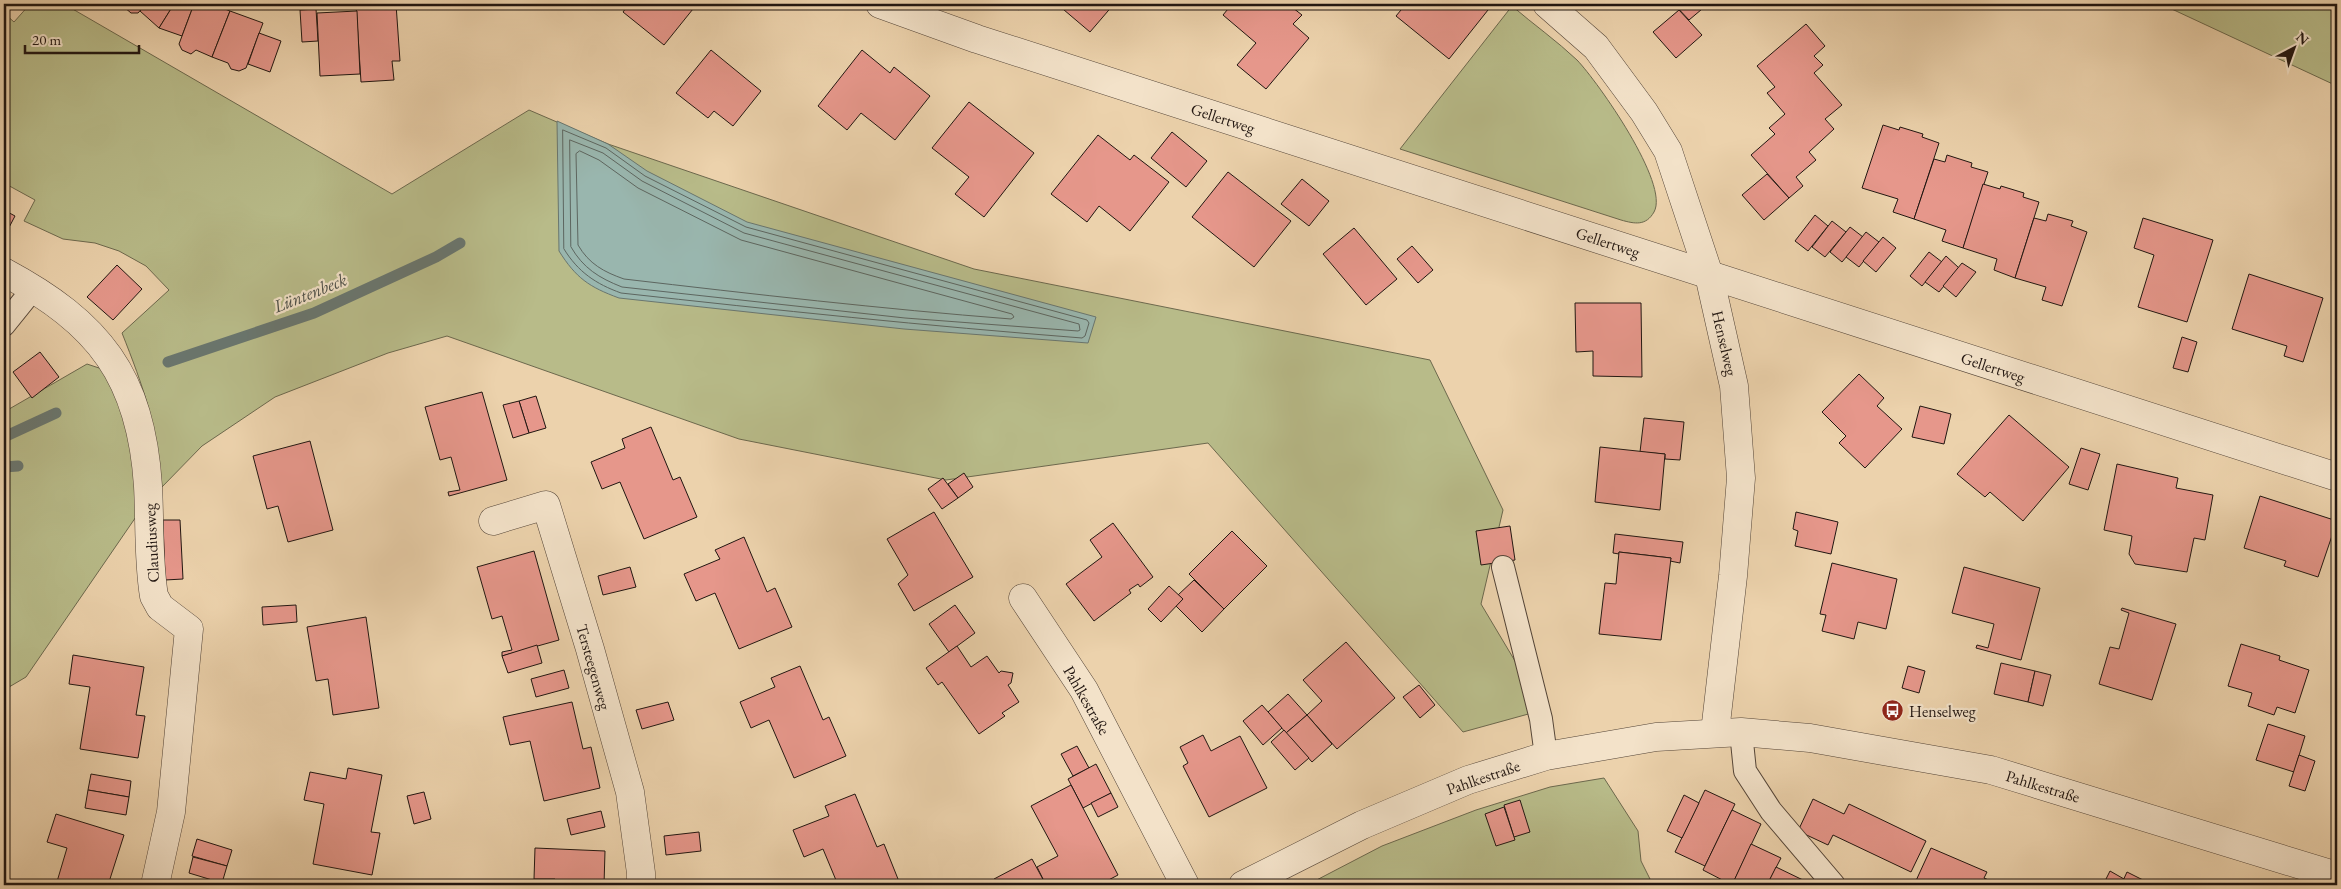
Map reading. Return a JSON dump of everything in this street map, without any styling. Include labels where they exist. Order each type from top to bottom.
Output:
[{"type":"street","name":"Gellertweg","points":[[880,4],[987,42],[2337,477]]},
{"type":"street","name":"Henselweg","points":[[1547,4],[1596,47],[1644,112],[1668,151],[1709,275],[1734,386],[1741,478],[1733,576],[1728,732]]},
{"type":"street","name":"Claudiusweg","points":[[4,272],[34,289],[65,311],[96,338],[109,353],[126,384],[143,442],[154,596],[160,607],[189,629],[172,812],[155,885]]},
{"type":"street","name":"Tersteegenweg","points":[[493,521],[546,505],[630,792],[641,885]]},
{"type":"street","name":"Pahlkestraße","points":[[1023,598],[1084,690],[1186,885]]},
{"type":"street","name":"Pahlkestraße","points":[[1243,885],[1362,825],[1468,780],[1546,756],[1656,737],[1728,732],[1810,738],[1991,770],[2337,876]]},
{"type":"lane","points":[[4,325],[34,289]]},
{"type":"lane","points":[[1503,567],[1541,720],[1546,756]]},
{"type":"lane","points":[[1728,732],[1745,771],[1771,811],[1834,885]]},
{"type":"green space","points":[[30,4],[64,4],[392,194],[529,110],[608,144],[974,269],[1430,360],[1503,510],[1481,604],[1515,661],[1532,713],[1463,732],[1208,443],[946,480],[739,439],[447,336],[388,353],[275,397],[202,446],[161,488],[157,447],[149,409],[122,333],[169,290],[146,266],[119,251],[95,243],[63,239],[24,221],[35,200],[4,183],[4,13],[14,22]]},
{"type":"green space","points":[[2161,4],[2337,4],[2337,86]]},
{"type":"green space","points":[[1512,6],[1577,60],[1615,110],[1642,157],[1652,180],[1656,198],[1654,212],[1644,222],[1635,223],[1621,220],[1400,149]]},
{"type":"green space","points":[[87,364],[108,371],[136,442],[140,511],[26,677],[4,690],[4,412]]},
{"type":"green space","points":[[1604,778],[1638,831],[1641,861],[1653,885],[1307,885],[1382,846],[1476,810],[1550,787]]},
{"type":"water","points":[[557,121],[608,144],[647,171],[747,222],[1096,317],[1088,343],[904,329],[619,298],[609,294],[591,285],[578,275],[559,251]]},
{"type":"building","points":[[124,4],[146,4],[138,13],[131,13],[124,7]]},
{"type":"building","points":[[146,4],[174,4],[159,28],[140,11]]},
{"type":"building","points":[[174,4],[194,4],[182,36],[159,28]]},
{"type":"building","points":[[194,4],[212,4],[230,11],[212,57],[196,50],[191,54],[182,50],[179,44]]},
{"type":"building","points":[[396,4],[400,61],[392,61],[394,80],[361,82],[356,5]]},
{"type":"building","points":[[629,4],[697,4],[664,45],[623,12]]},
{"type":"building","points":[[1012,4],[1024,4],[1019,10]]},
{"type":"building","points":[[1057,4],[1114,4],[1090,32]]},
{"type":"building","points":[[1232,4],[1288,4],[1302,15],[1293,24],[1309,38],[1266,89],[1237,65],[1256,43],[1223,15]]},
{"type":"building","points":[[1406,4],[1480,4],[1488,10],[1449,59],[1396,16]]},
{"type":"building","points":[[1674,4],[1708,4],[1689,20]]},
{"type":"building","points":[[316,9],[318,41],[302,42],[300,10]]},
{"type":"building","points":[[1679,10],[1702,35],[1676,58],[1653,32]]},
{"type":"building","points":[[230,11],[263,23],[246,68],[239,71],[231,69],[228,63],[212,57]]},
{"type":"building","points":[[357,11],[360,74],[320,76],[317,13]]},
{"type":"building","points":[[1806,24],[1825,46],[1814,56],[1823,65],[1814,73],[1842,105],[1825,119],[1834,129],[1809,152],[1816,160],[1796,177],[1803,186],[1789,198],[1751,155],[1775,134],[1769,128],[1785,114],[1767,93],[1775,87],[1757,66]]},
{"type":"building","points":[[259,33],[281,41],[270,72],[248,64]]},
{"type":"building","points":[[711,50],[761,91],[733,126],[714,111],[708,118],[676,93]]},
{"type":"building","points":[[862,50],[890,73],[894,67],[930,96],[895,140],[861,113],[847,130],[818,106]]},
{"type":"building","points":[[969,102],[1034,153],[984,217],[955,194],[969,177],[932,148]]},
{"type":"building","points":[[1883,125],[1899,130],[1900,127],[1923,134],[1922,137],[1939,143],[1914,219],[1893,212],[1898,199],[1862,188]]},
{"type":"building","points":[[1172,132],[1207,161],[1186,187],[1151,158]]},
{"type":"building","points":[[1098,135],[1130,160],[1134,155],[1169,182],[1130,231],[1099,206],[1087,222],[1051,194]]},
{"type":"building","points":[[1947,155],[1972,163],[1971,167],[1988,172],[1963,248],[1942,241],[1946,230],[1914,219],[1934,159],[1945,162]]},
{"type":"building","points":[[1228,172],[1291,221],[1254,267],[1192,217]]},
{"type":"building","points":[[1767,174],[1789,198],[1764,220],[1742,195]]},
{"type":"building","points":[[1302,179],[1329,201],[1309,226],[1281,204]]},
{"type":"building","points":[[1983,184],[2000,189],[2001,186],[2024,193],[2023,197],[2039,202],[2015,278],[1994,270],[1997,259],[1963,248]]},
{"type":"building","points":[[4,210],[15,216],[4,237]]},
{"type":"building","points":[[2048,214],[2073,221],[2071,226],[2087,232],[2062,306],[2042,300],[2046,287],[2015,278],[2034,218],[2046,221]]},
{"type":"building","points":[[1815,215],[1828,226],[1808,251],[1795,241]]},
{"type":"building","points":[[2143,218],[2213,240],[2187,322],[2138,307],[2154,255],[2134,248]]},
{"type":"building","points":[[1832,221],[1846,232],[1825,257],[1812,247]]},
{"type":"building","points":[[1850,227],[1863,237],[1842,262],[1830,252]]},
{"type":"building","points":[[1354,228],[1397,279],[1366,305],[1323,254]]},
{"type":"building","points":[[1866,232],[1879,242],[1859,267],[1846,257]]},
{"type":"building","points":[[1883,237],[1896,248],[1876,272],[1863,261]]},
{"type":"building","points":[[1412,246],[1433,270],[1418,283],[1397,259]]},
{"type":"building","points":[[1929,252],[1942,262],[1922,286],[1910,276]]},
{"type":"building","points":[[1946,256],[1959,268],[1939,292],[1925,282]]},
{"type":"building","points":[[1962,263],[1976,272],[1956,297],[1943,286]]},
{"type":"building","points":[[117,265],[142,289],[113,320],[87,297]]},
{"type":"building","points":[[2249,274],[2323,298],[2303,362],[2284,356],[2287,346],[2232,329]]},
{"type":"building","points":[[1575,303],[1641,303],[1642,377],[1593,376],[1593,351],[1576,352]]},
{"type":"building","points":[[2182,337],[2197,342],[2188,372],[2173,368]]},
{"type":"building","points":[[40,352],[59,377],[32,398],[13,372]]},
{"type":"building","points":[[1859,374],[1884,398],[1877,406],[1902,429],[1865,468],[1839,443],[1846,436],[1822,412]]},
{"type":"building","points":[[482,392],[507,480],[449,496],[448,492],[460,490],[451,457],[440,460],[425,407]]},
{"type":"building","points":[[536,396],[546,428],[529,433],[519,401]]},
{"type":"building","points":[[519,401],[529,433],[513,438],[503,405]]},
{"type":"building","points":[[1920,406],[1951,414],[1944,444],[1912,437]]},
{"type":"building","points":[[2009,415],[2069,467],[2023,521],[1990,492],[1985,497],[1957,474]]},
{"type":"building","points":[[1644,418],[1684,422],[1680,460],[1665,459],[1665,454],[1640,452]]},
{"type":"building","points":[[651,427],[673,480],[680,477],[697,517],[644,539],[620,482],[602,489],[591,462],[625,448],[622,439]]},
{"type":"building","points":[[310,441],[333,530],[288,542],[278,506],[267,509],[253,456]]},
{"type":"building","points":[[1600,447],[1665,454],[1660,510],[1595,502]]},
{"type":"building","points":[[2081,448],[2100,454],[2088,490],[2069,484]]},
{"type":"building","points":[[2117,464],[2178,478],[2176,488],[2213,495],[2205,540],[2194,538],[2187,572],[2135,564],[2129,554],[2132,536],[2104,530]]},
{"type":"building","points":[[964,473],[973,487],[958,498],[948,484]]},
{"type":"building","points":[[943,478],[958,498],[942,509],[928,489]]},
{"type":"building","points":[[2260,496],[2337,521],[2318,577],[2284,566],[2286,561],[2244,548]]},
{"type":"building","points":[[934,512],[973,577],[914,611],[898,584],[908,575],[887,539]]},
{"type":"building","points":[[1796,512],[1838,522],[1831,554],[1795,546],[1798,531],[1793,529]]},
{"type":"building","points":[[163,520],[180,520],[183,579],[165,580]]},
{"type":"building","points":[[1113,523],[1153,577],[1140,587],[1138,584],[1129,590],[1131,593],[1094,621],[1066,584],[1102,557],[1090,540]]},
{"type":"building","points":[[1510,526],[1515,560],[1481,565],[1476,531]]},
{"type":"building","points":[[1232,531],[1267,566],[1224,609],[1189,574]]},
{"type":"building","points":[[1615,534],[1683,542],[1680,563],[1670,561],[1671,558],[1619,552],[1619,554],[1613,553]]},
{"type":"building","points":[[744,537],[767,592],[775,588],[792,627],[739,649],[715,593],[696,601],[684,574],[720,559],[715,550]]},
{"type":"building","points":[[534,551],[559,640],[502,656],[502,652],[512,650],[502,616],[492,619],[477,567]]},
{"type":"building","points":[[1619,552],[1671,558],[1661,640],[1599,634],[1605,583],[1616,584]]},
{"type":"building","points":[[1832,563],[1897,579],[1886,629],[1858,622],[1854,639],[1822,631],[1826,615],[1820,614]]},
{"type":"building","points":[[630,567],[636,587],[603,595],[598,576]]},
{"type":"building","points":[[1964,567],[2040,588],[2021,660],[1976,648],[1977,645],[1988,648],[1994,624],[1952,613]]},
{"type":"building","points":[[1194,580],[1224,609],[1202,632],[1176,606],[1183,599],[1178,595]]},
{"type":"building","points":[[1169,586],[1183,599],[1161,622],[1148,609]]},
{"type":"building","points":[[296,605],[297,622],[263,625],[262,607]]},
{"type":"building","points":[[955,605],[975,633],[949,652],[929,624]]},
{"type":"building","points":[[2122,608],[2176,624],[2152,700],[2099,684],[2110,647],[2119,649],[2129,613],[2121,610]]},
{"type":"building","points":[[366,617],[379,708],[333,715],[328,679],[316,681],[307,627]]},
{"type":"building","points":[[1346,642],[1395,698],[1337,749],[1307,715],[1322,701],[1303,680]]},
{"type":"building","points":[[2241,644],[2280,656],[2279,660],[2309,670],[2295,713],[2277,707],[2274,715],[2248,706],[2252,693],[2228,686]]},
{"type":"building","points":[[537,645],[542,663],[508,673],[502,656]]},
{"type":"building","points":[[957,646],[971,667],[987,656],[999,673],[1001,671],[1013,673],[1011,683],[1008,685],[1019,702],[1002,713],[1005,716],[979,734],[942,682],[938,685],[926,668]]},
{"type":"building","points":[[73,655],[144,667],[136,715],[145,716],[138,758],[80,749],[90,687],[69,684]]},
{"type":"building","points":[[2001,663],[2035,671],[2028,702],[1994,694]]},
{"type":"building","points":[[800,666],[823,720],[829,717],[846,756],[794,778],[769,720],[751,728],[740,702],[775,687],[771,678]]},
{"type":"building","points":[[1908,666],[1925,671],[1919,693],[1902,688]]},
{"type":"building","points":[[564,670],[569,688],[536,697],[531,679]]},
{"type":"building","points":[[2035,671],[2051,675],[2043,706],[2028,702]]},
{"type":"building","points":[[1419,685],[1435,705],[1420,718],[1403,697]]},
{"type":"building","points":[[1288,694],[1307,715],[1286,733],[1268,712]]},
{"type":"building","points":[[572,702],[583,749],[591,747],[600,788],[544,801],[530,741],[510,745],[503,717]]},
{"type":"building","points":[[668,702],[674,720],[642,729],[636,710]]},
{"type":"building","points":[[1262,705],[1282,728],[1263,745],[1243,721]]},
{"type":"building","points":[[1307,715],[1332,744],[1312,762],[1286,733]]},
{"type":"building","points":[[2268,724],[2305,736],[2294,772],[2256,760]]},
{"type":"building","points":[[1284,730],[1309,758],[1295,770],[1271,742]]},
{"type":"building","points":[[1203,735],[1211,751],[1240,736],[1267,788],[1209,817],[1183,766],[1188,763],[1180,747]]},
{"type":"building","points":[[1077,746],[1089,768],[1073,776],[1061,754]]},
{"type":"building","points":[[2299,755],[2315,761],[2305,791],[2289,786]]},
{"type":"building","points":[[1096,764],[1111,793],[1083,808],[1068,779]]},
{"type":"building","points":[[348,768],[382,775],[371,832],[380,833],[372,875],[313,864],[324,804],[304,800],[310,772],[346,779]]},
{"type":"building","points":[[91,774],[131,781],[129,797],[88,790]]},
{"type":"building","points":[[1071,785],[1118,875],[1099,885],[1046,885],[1037,867],[1058,856],[1031,806]]},
{"type":"building","points":[[88,790],[129,797],[126,815],[85,808]]},
{"type":"building","points":[[1705,790],[1735,804],[1705,866],[1675,852]]},
{"type":"building","points":[[424,792],[431,819],[414,824],[407,796]]},
{"type":"building","points":[[1111,793],[1118,807],[1098,817],[1091,803]]},
{"type":"building","points":[[855,794],[877,847],[884,844],[900,884],[838,885],[823,849],[804,857],[793,830],[829,816],[825,806]]},
{"type":"building","points":[[1684,795],[1699,803],[1682,838],[1667,831]]},
{"type":"building","points":[[1813,799],[1844,814],[1849,804],[1926,841],[1911,872],[1833,835],[1828,845],[1798,831]]},
{"type":"building","points":[[1520,800],[1530,832],[1514,837],[1504,805]]},
{"type":"building","points":[[1504,807],[1515,840],[1496,846],[1485,814]]},
{"type":"building","points":[[1732,810],[1761,824],[1732,885],[1703,870]]},
{"type":"building","points":[[601,811],[605,827],[571,835],[567,819]]},
{"type":"building","points":[[56,814],[124,835],[109,882],[117,885],[56,885],[67,848],[47,842]]},
{"type":"building","points":[[699,832],[701,851],[666,855],[664,836]]},
{"type":"building","points":[[197,839],[232,850],[227,866],[192,856]]},
{"type":"building","points":[[1751,844],[1781,858],[1767,885],[1732,885]]},
{"type":"building","points":[[535,848],[605,851],[604,885],[555,885],[555,879],[534,879]]},
{"type":"building","points":[[1931,848],[1987,872],[1984,878],[2000,885],[1914,885]]},
{"type":"building","points":[[193,857],[227,866],[222,883],[189,873]]},
{"type":"building","points":[[1032,859],[1046,885],[997,885],[994,879]]},
{"type":"building","points":[[1776,867],[1805,881],[1803,885],[1767,885]]},
{"type":"building","points":[[2110,871],[2124,879],[2121,885],[2103,885]]},
{"type":"building","points":[[2127,872],[2153,885],[2121,885]]},
{"type":"waterway","name":"Lüntenbeck","points":[[168,362],[314,313],[436,257],[460,243]]},
{"type":"waterway","name":"Lüntenbeck","points":[[4,437],[56,413]]},
{"type":"waterway","points":[[4,467],[18,466]]},
{"type":"place","name":"Henselweg","points":[[1893,711]]}]
